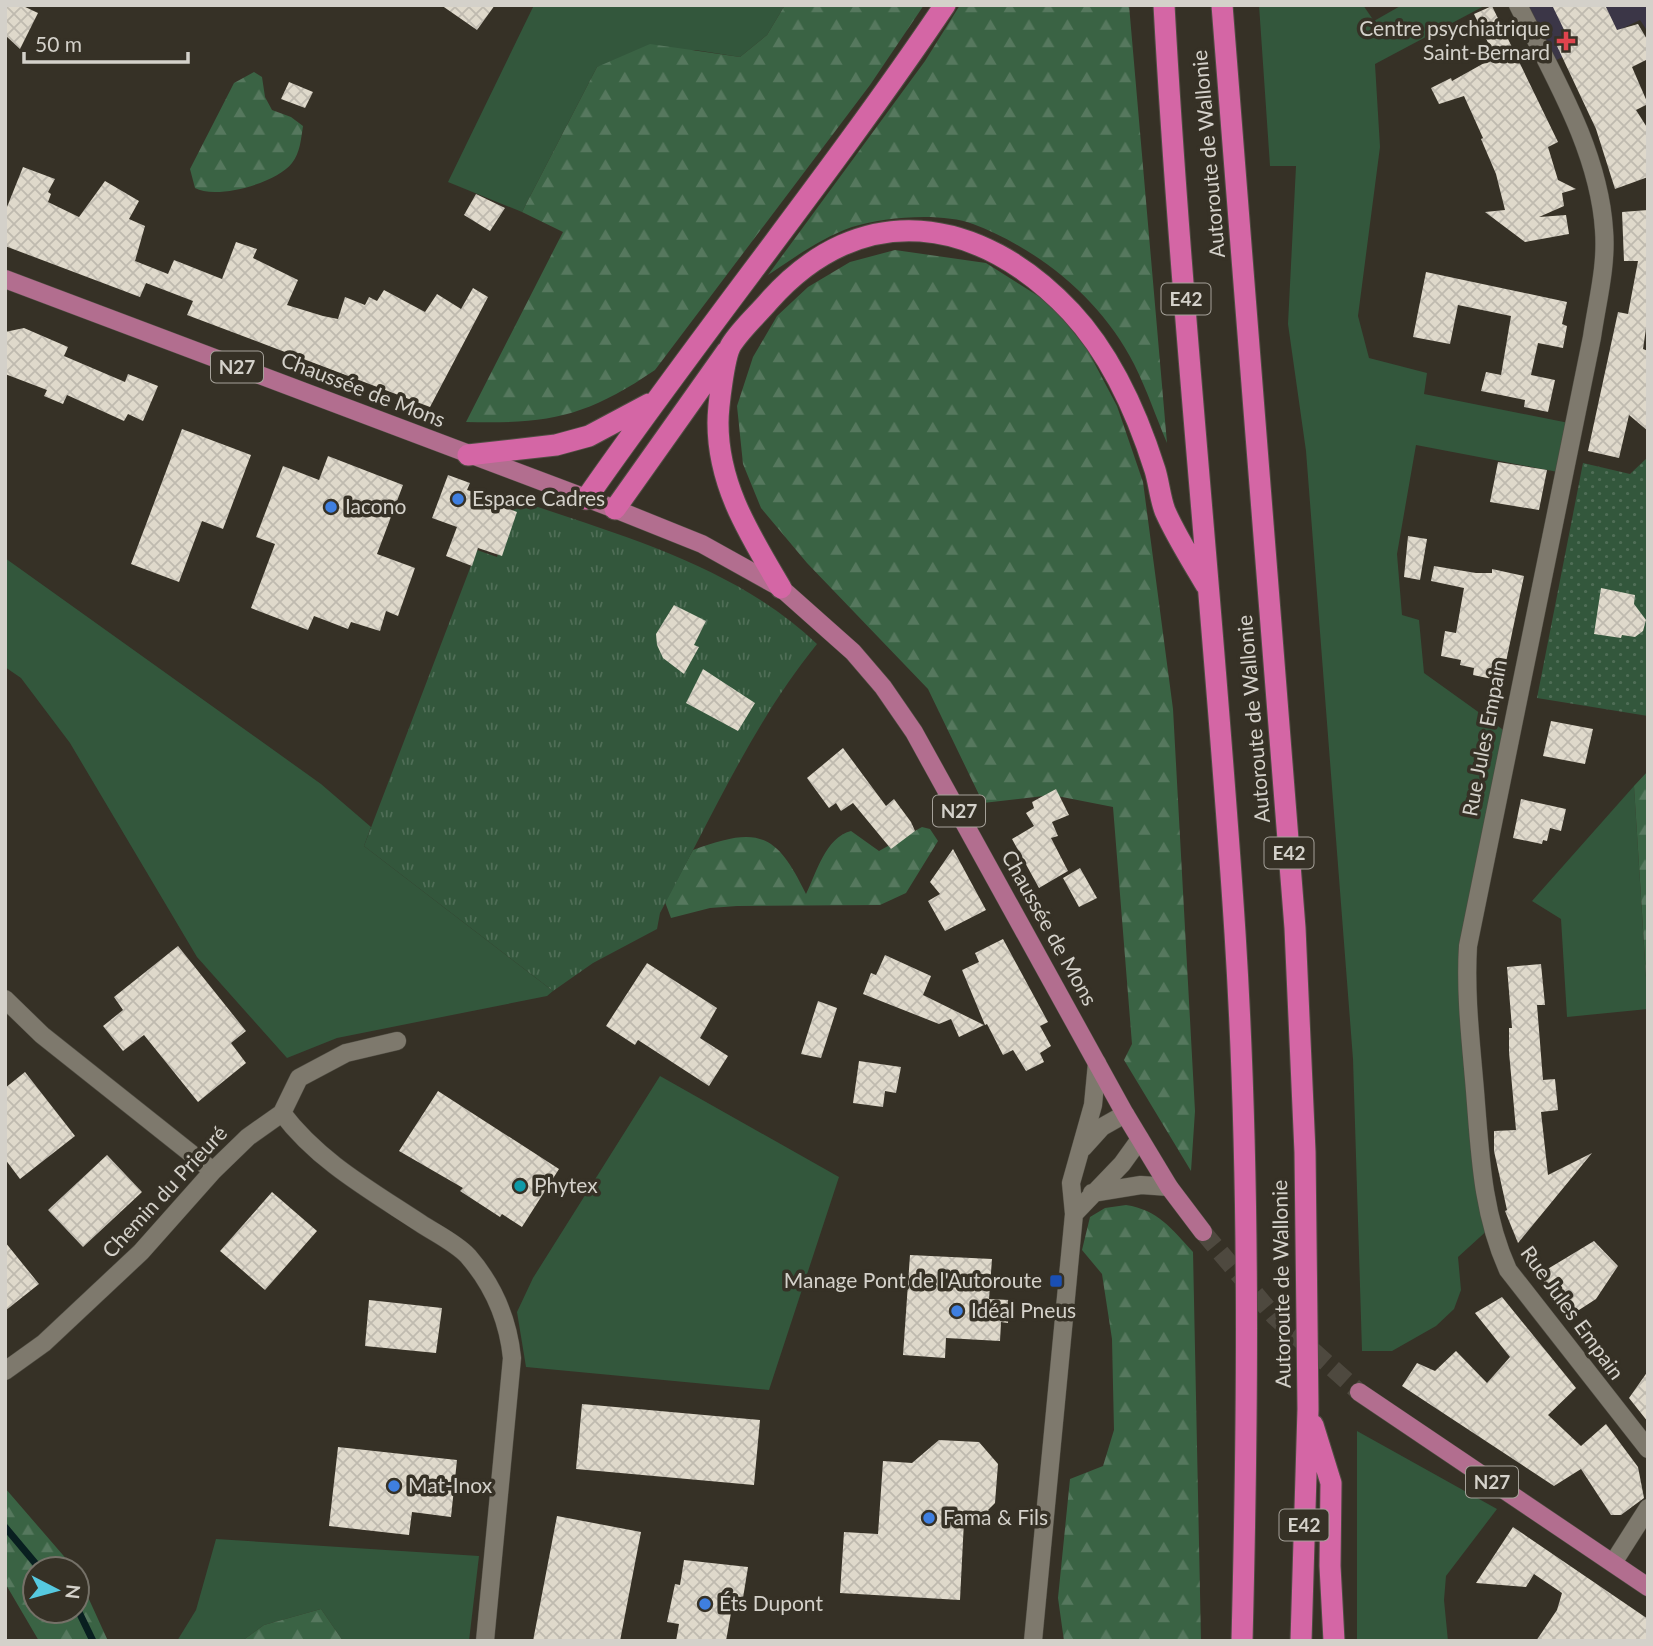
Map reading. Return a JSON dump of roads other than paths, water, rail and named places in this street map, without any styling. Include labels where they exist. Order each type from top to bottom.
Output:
[{"type":"highway","points":[[586,499],[653,402],[884,96],[944,5]]},
{"type":"highway","name":"Autoroute de Wallonie","points":[[1164,5],[1235,936],[1245,1154],[1248,1400],[1242,1641]]},
{"type":"highway","name":"Autoroute de Wallonie","points":[[1222,5],[1295,928],[1305,1152],[1308,1409],[1301,1641]]},
{"type":"highway","points":[[615,509],[729,347],[793,275],[861,236],[900,229],[936,232],[990,251],[1046,289],[1071,312],[1113,369],[1154,469],[1165,510],[1210,593]]},
{"type":"highway","points":[[729,347],[718,421],[723,470],[731,499],[781,588]]},
{"type":"highway","points":[[468,455],[556,445],[589,436],[653,402]]},
{"type":"highway","points":[[1308,1409],[1331,1483],[1330,1566],[1334,1641]]},
{"type":"main road","name":"Chaussée de Mons","points":[[5,279],[468,455]]},
{"type":"main road","name":"N27","points":[[468,455],[702,544],[781,588]]},
{"type":"main road","name":"Chaussée de Mons","points":[[781,588],[853,652],[914,732],[1097,1063]]},
{"type":"main road","name":"N27","points":[[1097,1063],[1169,1187],[1203,1232]]},
{"type":"main road","name":"N27","points":[[1359,1392],[1648,1587]]},
{"type":"street","name":"Rue Jules Empain","points":[[1518,5],[1575,122],[1600,202],[1604,255],[1592,337],[1468,946],[1468,1002],[1484,1200],[1498,1248],[1508,1270],[1648,1449]]},
{"type":"street","points":[[5,999],[42,1035],[213,1171]]},
{"type":"street","name":"Chemin du Prieuré","points":[[5,1371],[44,1343],[142,1252],[213,1171],[248,1137],[282,1113],[299,1078],[346,1053],[397,1041]]},
{"type":"street","points":[[1033,1641],[1074,1214],[1071,1183],[1093,1104],[1097,1063]]},
{"type":"street","points":[[282,1113],[321,1157],[466,1254],[490,1286],[500,1307],[509,1336],[512,1358],[485,1641]]},
{"type":"street","points":[[1080,1151],[1102,1127],[1125,1114]]},
{"type":"street","points":[[1074,1214],[1122,1164],[1140,1139]]},
{"type":"street","points":[[1093,1193],[1141,1185],[1169,1187]]},
{"type":"street","points":[[1613,1563],[1648,1508]]},
{"type":"waterway","points":[[5,1527],[28,1555]]},
{"type":"waterway","points":[[85,1625],[93,1641]]},
{"type":"tunnel","points":[[1203,1232],[1274,1316],[1359,1392]]},
{"type":"place","name":"Centre psychiatrique Saint-Bernard","points":[[1566,41]]},
{"type":"place","name":"Espace Cadres","points":[[458,499]]},
{"type":"place","name":"Iacono","points":[[331,507]]},
{"type":"place","name":"Phytex","points":[[520,1186]]},
{"type":"place","name":"Manage Pont de l'Autoroute","points":[[1056,1281]]},
{"type":"place","name":"Idéal Pneus","points":[[957,1311]]},
{"type":"place","name":"Mat-Inox","points":[[394,1486]]},
{"type":"place","name":"Fama & Fils","points":[[929,1518]]},
{"type":"place","name":"Éts Dupont","points":[[705,1604]]}]
